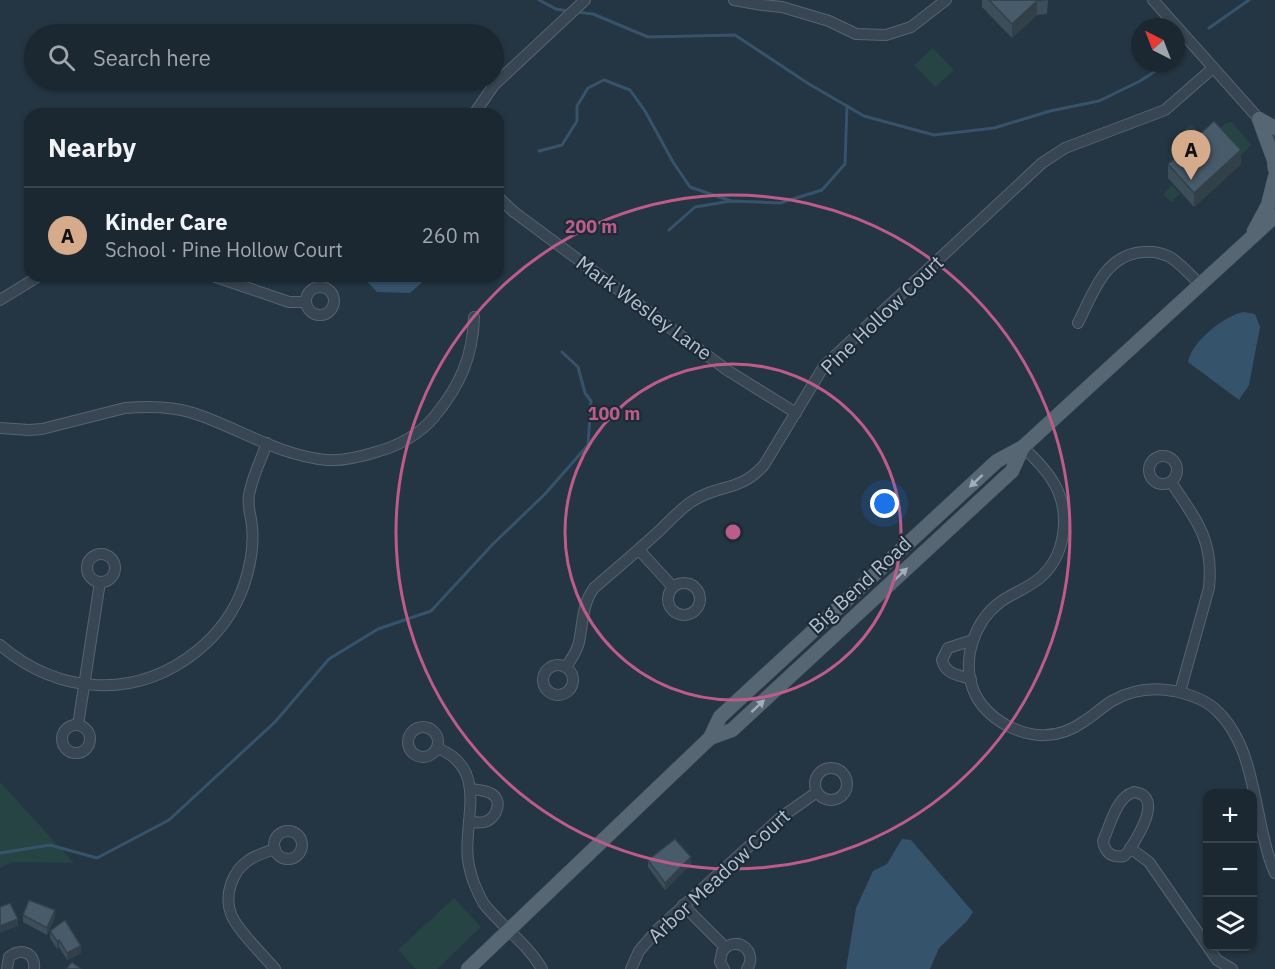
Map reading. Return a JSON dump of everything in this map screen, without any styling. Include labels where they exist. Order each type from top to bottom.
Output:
[{"type":"main road","points":[[1259,119],[1275,128]]},
{"type":"main road","points":[[1259,119],[1275,169]]},
{"type":"main road","points":[[1250,240],[1268,205],[1275,177]]},
{"type":"main road","name":"Big Bend Road","points":[[468,969],[710,738],[720,717],[997,461],[1023,447],[1275,216]]},
{"type":"main road","points":[[1250,240],[1275,229]]},
{"type":"street","points":[[504,76],[585,0]]},
{"type":"street","points":[[734,0],[782,7],[829,21],[856,34],[886,35],[911,27],[946,0]]},
{"type":"street","points":[[1153,0],[1275,137]]},
{"type":"street","name":"Pine Hollow Court","points":[[566,667],[579,644],[588,597],[594,588],[690,503],[715,489],[730,488],[755,475],[764,465],[824,366],[1042,163],[1065,148],[1165,110],[1213,68]]},
{"type":"street","points":[[478,108],[491,90]]},
{"type":"street","name":"Mark Wesley Lane","points":[[504,202],[523,219],[727,370],[796,412]]},
{"type":"street","points":[[1078,323],[1105,271],[1119,258],[1132,253],[1146,252],[1169,257],[1201,285]]},
{"type":"street","points":[[0,300],[29,282]]},
{"type":"street","points":[[231,282],[289,302],[305,302]]},
{"type":"street","points":[[0,428],[42,429],[111,410],[139,406],[172,408],[190,412],[291,453],[307,457],[340,460],[385,450],[413,436],[431,421],[453,392],[466,366],[473,339],[474,317]]},
{"type":"street","points":[[0,645],[17,658],[46,674],[58,679],[85,684],[115,685],[154,677],[186,660],[218,632],[240,597],[252,554],[248,496],[267,443]]},
{"type":"street","points":[[1023,447],[1041,465],[1056,487],[1064,516],[1064,530],[1056,559],[1045,574],[998,604],[985,617],[973,640],[968,664],[978,700],[994,718],[1032,735],[1052,735],[1069,731],[1126,694],[1154,689],[1180,692],[1214,707],[1226,720],[1242,746],[1266,849],[1275,873]]},
{"type":"street","points":[[1171,482],[1198,521],[1205,538],[1211,573],[1209,588],[1180,692]]},
{"type":"street","points":[[639,550],[673,587]]},
{"type":"street","points":[[78,725],[100,582]]},
{"type":"street","points":[[971,679],[949,672],[945,669],[942,660],[948,648],[973,640]]},
{"type":"street","points":[[437,748],[452,756],[460,764],[471,789],[467,856],[470,872],[483,903],[538,961],[542,969]]},
{"type":"street","points":[[470,822],[488,820],[496,812],[498,805],[494,795],[489,792],[471,789]]},
{"type":"street","name":"Arbor Meadow Court","points":[[631,969],[639,951],[649,938],[683,905],[780,818],[817,792]]},
{"type":"street","points":[[1134,792],[1145,796],[1150,805],[1130,848],[1124,856],[1113,856],[1106,851],[1103,841],[1124,796],[1134,792]]},
{"type":"street","points":[[1130,848],[1149,862],[1217,960],[1232,969]]},
{"type":"street","points":[[274,849],[246,861],[231,884],[229,900],[231,914],[238,926],[275,969]]},
{"type":"street","points":[[683,905],[725,947]]},
{"type":"street","points":[[724,969],[720,957],[725,947],[736,943],[746,947],[751,956],[747,969]]},
{"type":"street","points":[[5,967],[13,954],[22,951],[34,960],[34,969]]},
{"type":"green space","points":[[933,48],[954,70],[935,87],[914,65]]},
{"type":"green space","points":[[1232,122],[1251,145],[1239,158],[1215,133],[1226,123]]},
{"type":"green space","points":[[1190,125],[1197,133],[1204,132],[1178,167],[1169,157],[1170,149],[1175,144],[1175,138]]},
{"type":"green space","points":[[1172,185],[1180,194],[1171,202],[1163,194]]},
{"type":"green space","points":[[0,782],[74,863],[12,862],[0,868]]},
{"type":"green space","points":[[454,898],[481,927],[437,969],[416,969],[398,950]]},
{"type":"water","points":[[368,282],[422,282],[410,293],[377,292]]},
{"type":"water","points":[[1243,312],[1255,314],[1260,327],[1249,385],[1239,400],[1188,362],[1190,354],[1202,338],[1218,324]]},
{"type":"water","points":[[902,839],[911,840],[973,912],[967,921],[939,948],[930,969],[846,969],[856,908],[873,871],[887,864]]},
{"type":"building","points":[[989,0],[1047,0],[1037,1],[1012,24]]},
{"type":"building","points":[[1214,121],[1241,150],[1194,193],[1168,164]]},
{"type":"building","points":[[675,839],[691,857],[665,883],[648,860]]},
{"type":"building","points":[[29,900],[55,910],[47,928],[23,915]]},
{"type":"building","points":[[10,903],[18,919],[0,926],[0,907]]},
{"type":"building","points":[[65,920],[81,946],[67,953],[50,931]]},
{"type":"building","points":[[72,962],[81,969],[66,969]]},
{"type":"waterway","points":[[539,0],[556,9],[568,11]]},
{"type":"waterway","points":[[1209,28],[1249,0]]},
{"type":"waterway","points":[[577,12],[593,14],[648,37],[735,35],[809,84],[864,116],[934,135],[994,128],[1050,111],[1099,101],[1154,72]]},
{"type":"waterway","points":[[539,151],[562,145],[577,121],[577,106],[588,88],[604,80],[630,90],[690,187],[731,201]]},
{"type":"waterway","points":[[669,230],[695,207],[731,201],[780,203],[822,190],[845,164],[847,106]]},
{"type":"waterway","points":[[0,853],[50,845],[97,858],[169,820],[275,722],[329,659],[378,629],[431,611],[493,544],[545,494],[588,445],[591,401],[585,393],[578,367],[562,352]]},
{"type":"place","name":"Kinder Care","points":[[1191,180]]}]
